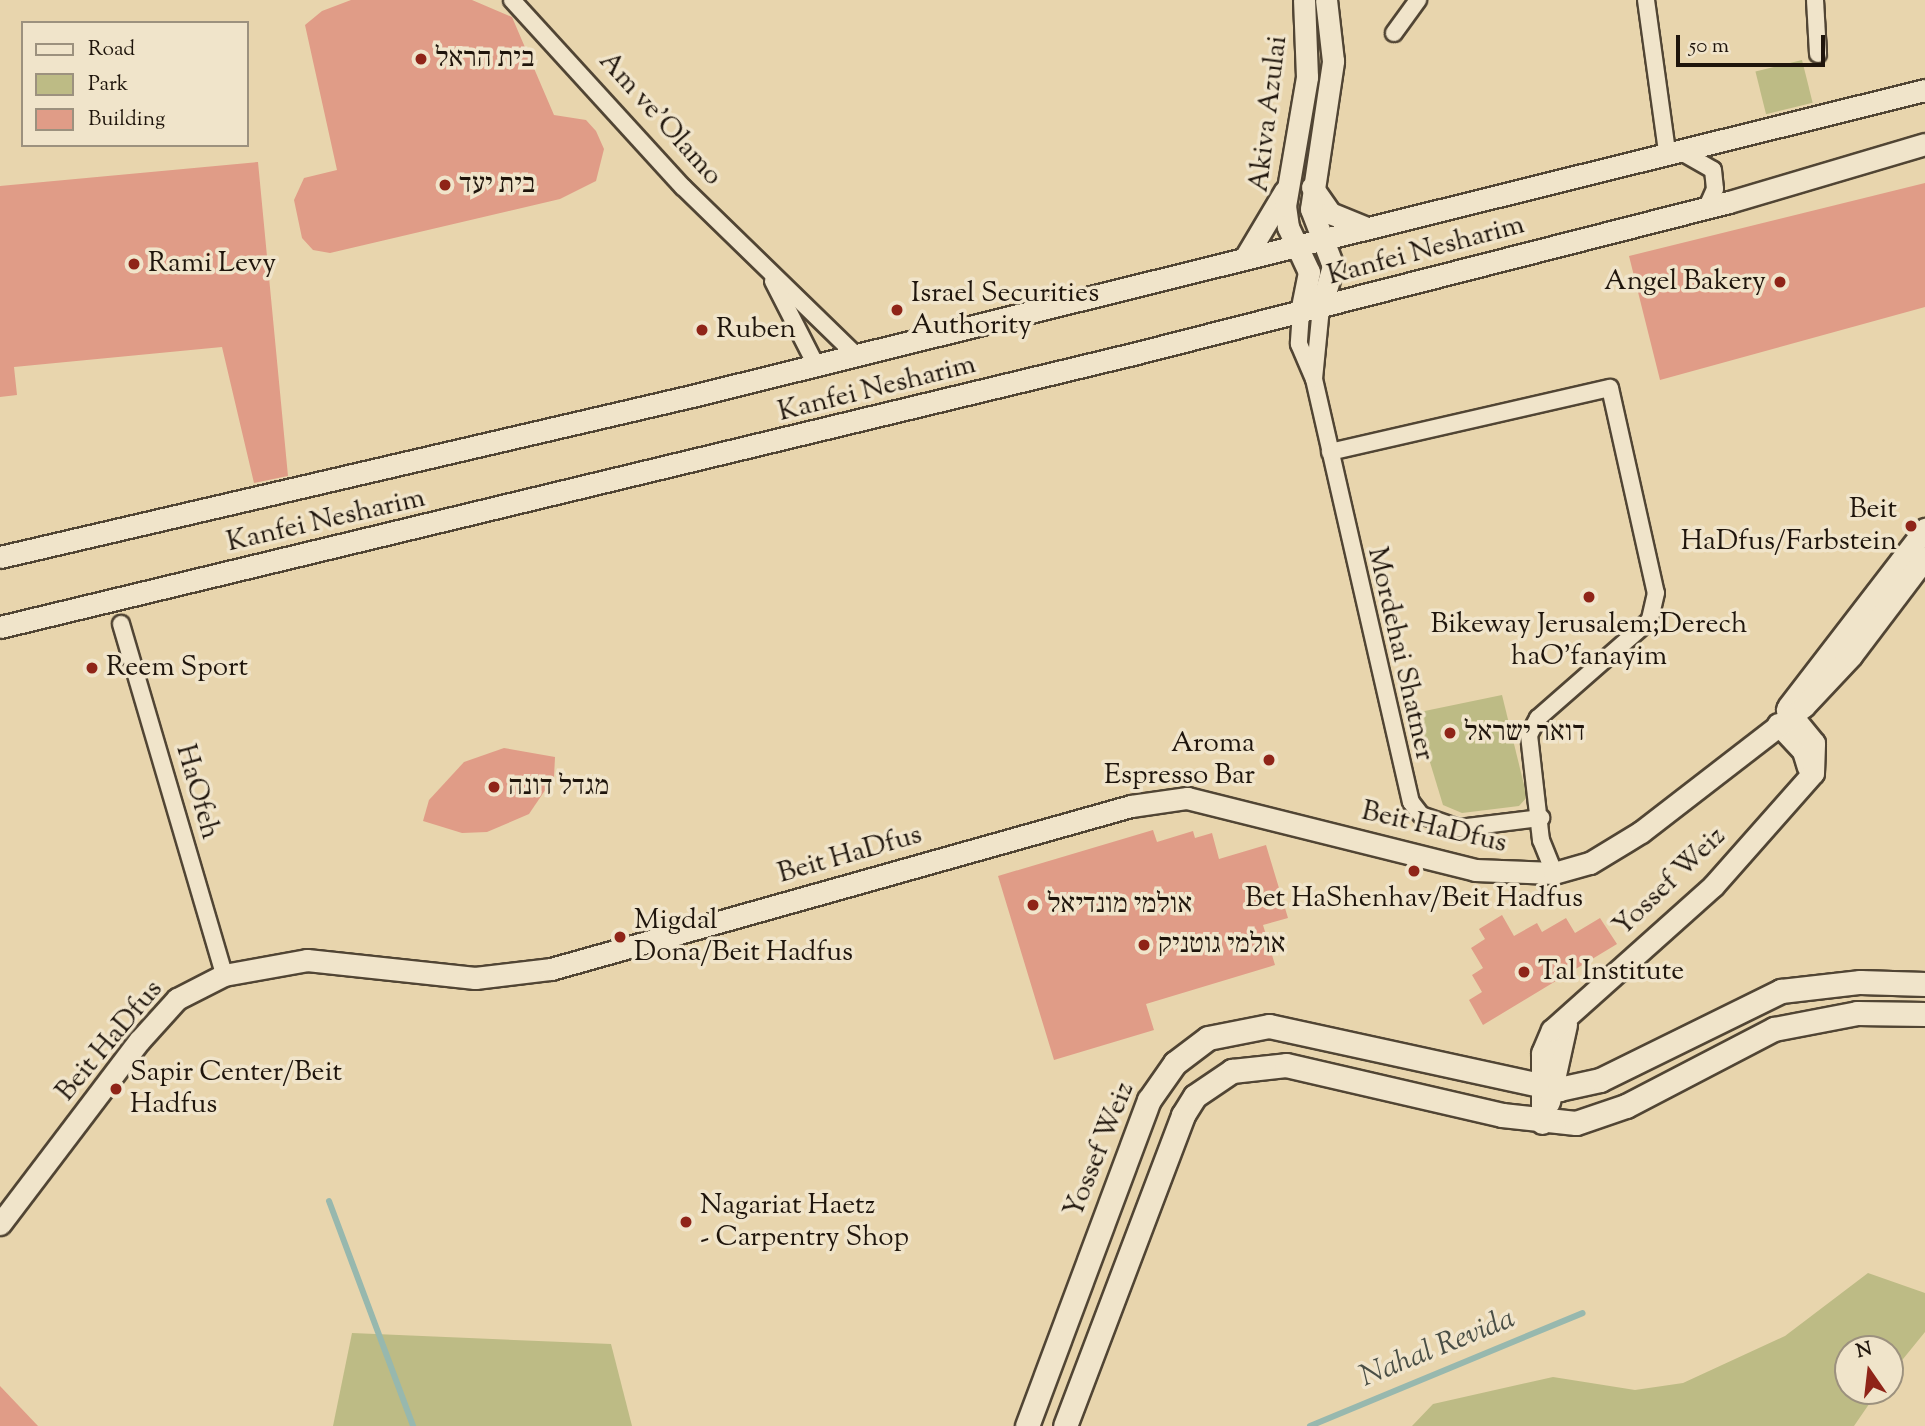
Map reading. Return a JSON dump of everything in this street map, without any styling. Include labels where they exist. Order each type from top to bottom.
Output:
[{"type":"main road","points":[[1547,1089],[1600,1080],[1782,992],[1860,982],[1925,984]]},
{"type":"main road","points":[[1065,1426],[1183,1115],[1215,1081],[1250,1066],[1286,1065],[1542,1123],[1576,1123],[1613,1111],[1796,1023],[1857,1013],[1925,1014]]},
{"type":"main road","name":"Yossef Weiz","points":[[1027,1426],[1149,1100],[1192,1047],[1230,1031],[1269,1026],[1547,1089]]},
{"type":"street","name":"Am ve'Olamo","points":[[512,0],[768,273],[804,301],[839,344],[856,355]]},
{"type":"street","name":"Akiva Azulai","points":[[1304,0],[1307,77],[1287,188],[1286,220],[1309,275],[1311,310]]},
{"type":"street","name":"Akiva Azulai","points":[[1311,310],[1333,266],[1312,219],[1312,184],[1333,61],[1326,0]]},
{"type":"street","points":[[1394,33],[1418,0]]},
{"type":"street","points":[[1646,0],[1669,145],[1713,170],[1715,190],[1707,207]]},
{"type":"street","points":[[1815,0],[1818,54]]},
{"type":"street","name":"Kanfei Nesharim","points":[[0,557],[816,365],[1322,239],[1669,145],[1925,90]]},
{"type":"street","name":"Kanfei Nesharim","points":[[0,627],[1311,310],[1707,207],[1925,144]]},
{"type":"street","points":[[1312,184],[1330,213],[1366,227]]},
{"type":"street","points":[[1245,258],[1287,188]]},
{"type":"street","name":"Am ve'Olamo","points":[[768,273],[816,365]]},
{"type":"street","name":"Mordehai Shatner","points":[[1311,310],[1314,379],[1411,802],[1421,815],[1459,828],[1541,818]]},
{"type":"street","points":[[1330,453],[1610,388],[1656,593],[1654,611],[1650,620],[1538,718],[1528,754],[1541,818],[1541,840],[1554,873]]},
{"type":"street","name":"Beit HaDfus","points":[[1786,716],[1925,529]]},
{"type":"street","name":"Beit HaDfus","points":[[0,1224],[139,1041],[177,999],[223,975],[307,960],[475,978],[551,969],[1131,806],[1187,798],[1475,870],[1554,873],[1590,863],[1641,832],[1786,716],[1851,656],[1925,558]]},
{"type":"street","name":"HaOfeh","points":[[121,624],[223,975]]},
{"type":"street","name":"Yossef Weiz","points":[[1542,1123],[1547,1089],[1544,1042],[1713,886],[1802,788],[1807,759],[1786,716]]},
{"type":"green space","points":[[1802,60],[1813,103],[1766,114],[1755,72]]},
{"type":"green space","points":[[1502,695],[1527,797],[1519,806],[1462,813],[1443,805],[1415,713]]},
{"type":"green space","points":[[1868,1273],[1925,1293],[1925,1332],[1904,1358],[1904,1335],[1834,1335],[1834,1405],[1868,1405],[1854,1426],[1412,1426],[1433,1404],[1553,1377],[1635,1390],[1683,1383],[1785,1336]]},
{"type":"green space","points":[[352,1333],[611,1344],[632,1426],[333,1426]]},
{"type":"building","points":[[351,0],[472,0],[512,17],[554,115],[586,120],[596,131],[604,149],[596,181],[560,199],[330,253],[313,250],[302,238],[294,200],[304,178],[337,170],[305,25],[322,11]]},
{"type":"building","name":"Rami Levy","points":[[258,162],[288,476],[254,483],[222,347],[14,367],[17,395],[0,397],[0,186]]},
{"type":"building","name":"Angel Bakery","points":[[1925,183],[1925,307],[1660,380],[1629,256]]},
{"type":"building","name":"מגדל דונה","points":[[504,748],[555,757],[554,777],[529,814],[487,832],[462,833],[423,821],[429,800],[464,762]]},
{"type":"building","name":"אולמי גוטניק","points":[[1153,830],[1157,842],[1193,831],[1195,838],[1212,833],[1219,859],[1266,845],[1288,918],[1263,925],[1275,965],[1146,1004],[1154,1030],[1054,1060],[998,876]]},
{"type":"building","name":"Tal Institute","points":[[1502,915],[1514,936],[1537,923],[1542,932],[1566,918],[1575,933],[1600,918],[1617,944],[1483,1025],[1469,1000],[1482,992],[1472,975],[1483,968],[1471,948],[1485,939],[1479,929]]},
{"type":"building","points":[[0,1386],[38,1426],[0,1426]]},
{"type":"waterway","points":[[329,1201],[413,1426]]},
{"type":"waterway","name":"Nahal Revida","points":[[1310,1426],[1583,1313]]},
{"type":"place","name":"בית הראל","points":[[421,59]]},
{"type":"place","name":"בית יעד","points":[[445,185]]},
{"type":"place","name":"Rami Levy","points":[[134,264]]},
{"type":"place","name":"Angel Bakery","points":[[1780,282]]},
{"type":"place","name":"Israel Securities Authority","points":[[897,310]]},
{"type":"place","name":"Ruben","points":[[702,330]]},
{"type":"place","name":"Beit HaDfus/Farbstein","points":[[1911,526]]},
{"type":"place","name":"Bikeway Jerusalem;Derech haO'fanayim","points":[[1589,597]]},
{"type":"place","name":"Reem Sport","points":[[92,668]]},
{"type":"place","name":"דואר ישראל","points":[[1450,733]]},
{"type":"place","name":"Aroma Espresso Bar","points":[[1269,760]]},
{"type":"place","name":"מגדל דונה","points":[[494,787]]},
{"type":"place","name":"Bet HaShenhav/Beit Hadfus","points":[[1414,871]]},
{"type":"place","name":"אולמי מונדיאל","points":[[1033,905]]},
{"type":"place","name":"Migdal Dona/Beit Hadfus","points":[[620,937]]},
{"type":"place","name":"אולמי גוטניק","points":[[1144,945]]},
{"type":"place","name":"Tal Institute","points":[[1524,972]]},
{"type":"place","name":"Sapir Center/Beit Hadfus","points":[[116,1089]]},
{"type":"place","name":"Nagariat Haetz - Carpentry Shop","points":[[686,1222]]}]
